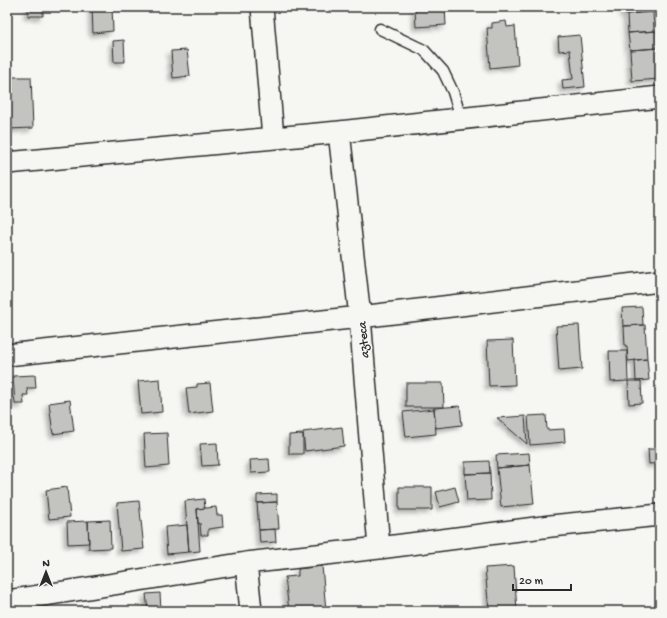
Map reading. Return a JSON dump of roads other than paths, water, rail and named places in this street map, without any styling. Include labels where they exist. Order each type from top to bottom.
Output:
[{"type":"street","points":[[262,7],[273,138]]},
{"type":"street","points":[[7,163],[339,132],[660,97]]},
{"type":"street","name":"azteca","points":[[339,132],[360,317],[379,548]]},
{"type":"street","points":[[7,355],[360,317],[660,281]]},
{"type":"street","points":[[21,603],[246,563],[551,526],[660,515]]},
{"type":"street","points":[[246,563],[252,611]]},
{"type":"lane","points":[[380,29],[424,50],[443,71],[453,92],[461,118]]}]
